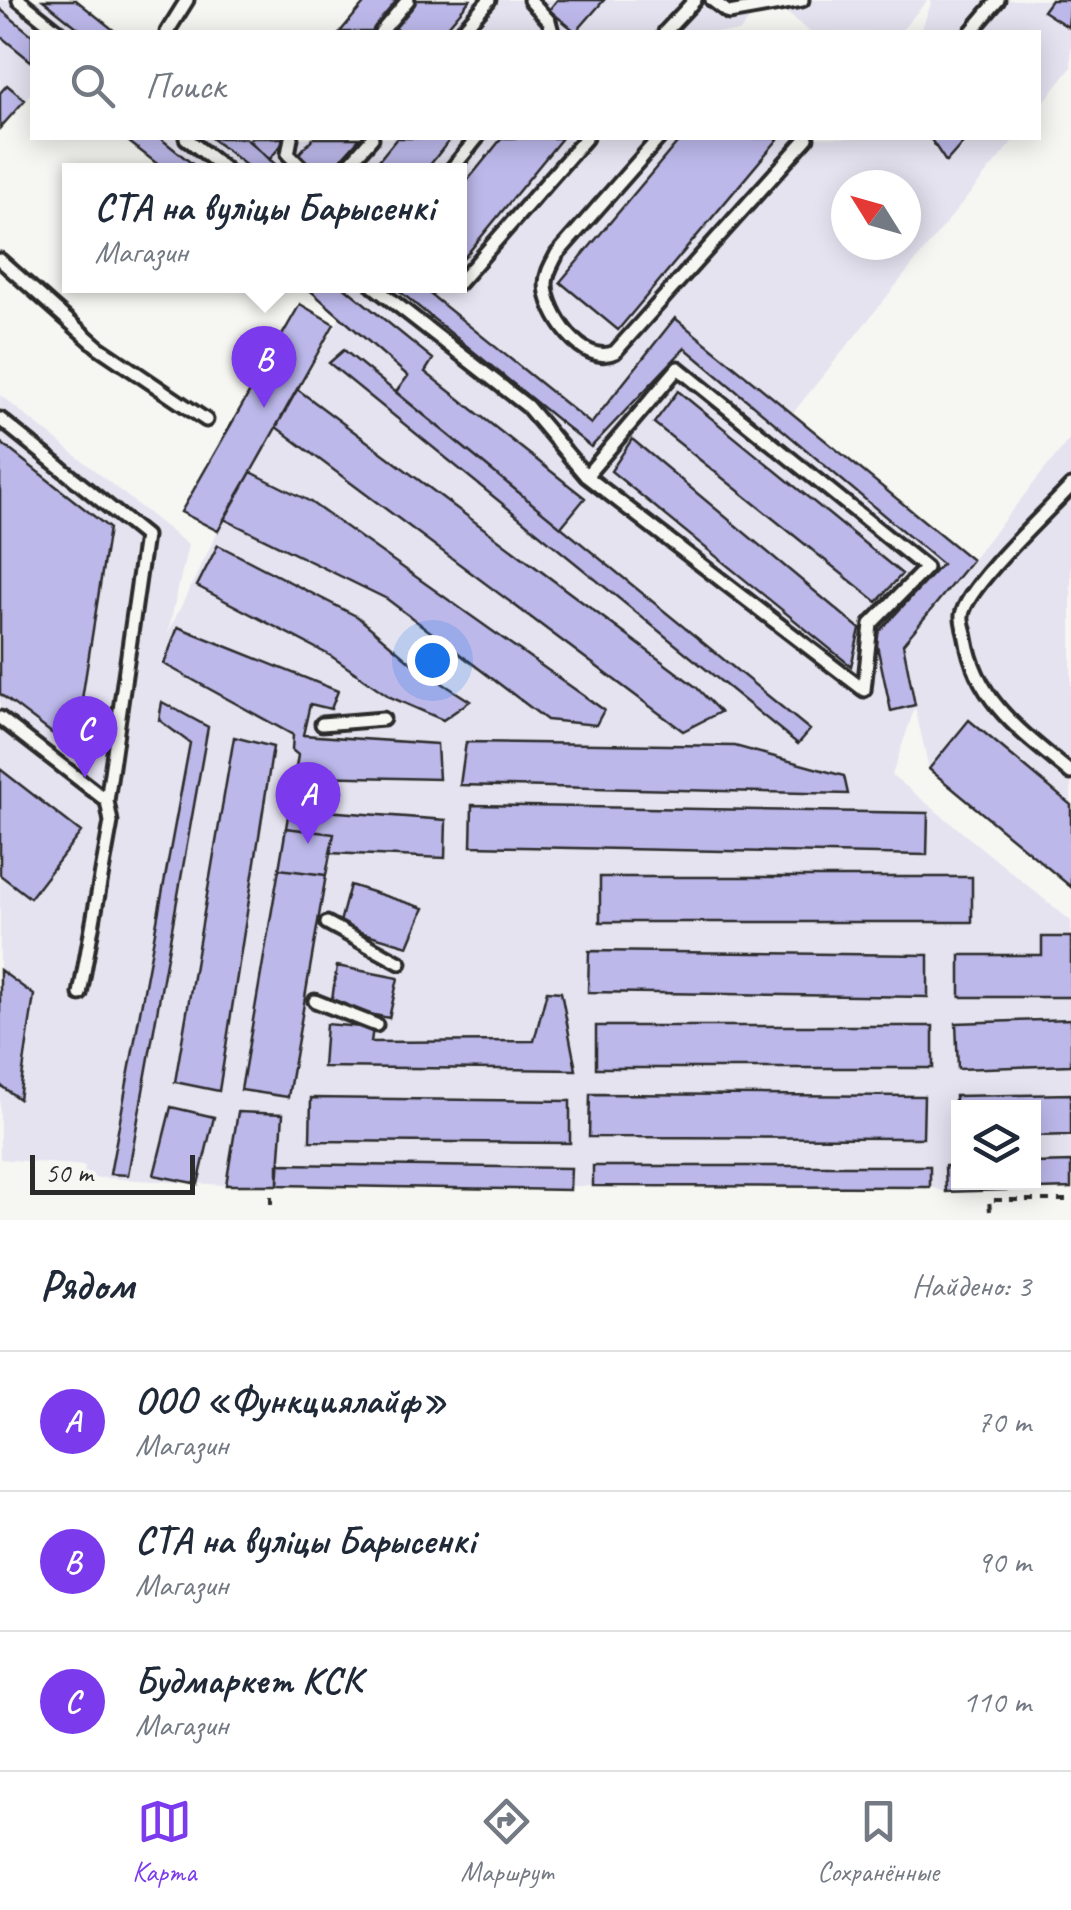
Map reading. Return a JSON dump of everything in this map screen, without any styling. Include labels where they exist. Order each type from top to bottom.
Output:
[{"type":"lane","points":[[19,0],[56,30]]},
{"type":"lane","points":[[168,30],[187,0]]},
{"type":"lane","points":[[383,30],[408,0]]},
{"type":"lane","points":[[463,30],[489,0]]},
{"type":"lane","points":[[530,0],[549,20],[552,30]]},
{"type":"lane","points":[[667,30],[695,0]]},
{"type":"lane","points":[[712,0],[730,13],[802,0]]},
{"type":"lane","points":[[973,30],[998,0]]},
{"type":"lane","points":[[188,140],[217,163]]},
{"type":"lane","points":[[291,140],[288,154],[297,163]]},
{"type":"lane","points":[[350,163],[370,140]]},
{"type":"lane","points":[[458,163],[476,140]]},
{"type":"lane","points":[[467,274],[584,140]]},
{"type":"lane","points":[[657,140],[557,254],[547,272],[548,298],[578,346],[589,355],[616,352],[804,140]]},
{"type":"lane","points":[[0,260],[98,347],[206,420]]},
{"type":"lane","points":[[382,293],[527,406],[586,476],[864,690],[871,624],[926,568],[678,368],[586,476]]},
{"type":"lane","points":[[0,419],[145,536],[107,801],[112,822],[80,994]]},
{"type":"lane","points":[[1071,486],[977,587],[962,614],[968,651],[984,694],[1014,727],[1071,773]]},
{"type":"lane","points":[[0,718],[107,801]]},
{"type":"lane","points":[[322,724],[384,719]]},
{"type":"lane","points":[[327,922],[400,963]]},
{"type":"lane","points":[[315,1001],[376,1025]]},
{"type":"path","points":[[271,1204],[272,1196]]},
{"type":"path","points":[[990,1211],[989,1200],[1071,1200]]},
{"type":"shaded area","points":[[0,0],[76,0],[114,30],[30,30],[30,94],[0,128]]},
{"type":"shaded area","points":[[367,0],[767,0],[741,30],[342,30]]},
{"type":"shaded area","points":[[771,0],[927,1],[902,30],[808,30]]},
{"type":"shaded area","points":[[932,0],[1071,0],[1071,68],[1041,106],[1041,30],[922,30]]},
{"type":"shaded area","points":[[127,140],[1013,140],[921,254],[921,170],[831,170],[831,260],[916,260],[792,414],[972,560],[1071,437],[1071,887],[929,769],[915,707],[892,775],[1071,921],[1071,1188],[1041,1189],[1041,1100],[951,1100],[951,1190],[1008,1190],[946,1192],[930,1187],[226,1185],[84,1177],[85,1166],[0,1159],[0,395],[188,545],[168,633],[218,531],[341,316],[313,293],[467,293],[467,163],[275,163],[268,157],[274,163],[156,163]]},
{"type":"building","points":[[43,0],[76,0],[114,30],[80,30]]},
{"type":"building","points":[[367,0],[401,0],[376,30],[342,30]]},
{"type":"building","points":[[415,0],[470,0],[445,30],[393,27]]},
{"type":"building","points":[[557,0],[604,0],[578,30],[549,10]]},
{"type":"building","points":[[1051,0],[1071,0],[1068,27],[1043,11]]},
{"type":"building","points":[[0,9],[30,33],[30,60],[0,36]]},
{"type":"building","points":[[7,85],[25,100],[0,128],[0,93]]},
{"type":"building","points":[[127,140],[162,140],[191,163],[156,163]]},
{"type":"building","points":[[214,140],[247,140],[274,163],[243,163]]},
{"type":"building","points":[[249,140],[285,140],[269,160]]},
{"type":"building","points":[[311,140],[358,140],[337,163],[306,163],[297,156]]},
{"type":"building","points":[[395,140],[449,140],[431,163],[377,163]]},
{"type":"building","points":[[500,140],[560,140],[467,254],[467,181]]},
{"type":"building","points":[[679,140],[777,140],[618,330],[560,282]]},
{"type":"building","points":[[931,140],[965,140],[946,162]]},
{"type":"building","points":[[313,293],[352,293],[433,359],[425,372],[585,498],[561,527],[396,392],[408,376]]},
{"type":"building","points":[[402,293],[429,293],[591,424],[675,318],[972,560],[903,644],[915,705],[891,711],[875,636],[942,564],[685,348],[591,447]]},
{"type":"building","points":[[300,304],[334,324],[218,531],[181,512]]},
{"type":"building","points":[[344,350],[810,730],[798,744],[329,363]]},
{"type":"building","points":[[297,389],[696,687],[720,712],[683,731],[276,427]]},
{"type":"building","points":[[678,391],[902,574],[877,602],[654,423]]},
{"type":"building","points":[[632,439],[860,629],[851,666],[611,471]]},
{"type":"building","points":[[0,442],[109,528],[74,750],[0,694]]},
{"type":"building","points":[[251,472],[309,501],[604,710],[596,725],[547,720],[387,599],[224,519]]},
{"type":"building","points":[[218,545],[358,617],[414,665],[470,701],[443,720],[390,697],[331,656],[197,586]]},
{"type":"building","points":[[178,627],[338,691],[331,709],[310,704],[303,735],[437,744],[439,779],[313,776],[312,810],[446,820],[445,858],[330,853],[334,834],[286,828],[298,755],[292,750],[293,735],[164,664]]},
{"type":"building","points":[[162,702],[208,727],[128,1175],[110,1174],[190,743],[159,720]]},
{"type":"building","points":[[969,720],[1071,805],[1071,887],[929,769]]},
{"type":"building","points":[[234,737],[273,747],[219,1091],[175,1082]]},
{"type":"building","points":[[466,742],[735,746],[844,776],[848,794],[460,785]]},
{"type":"building","points":[[0,769],[81,832],[30,898],[0,875]]},
{"type":"building","points":[[472,805],[928,813],[927,855],[471,846]]},
{"type":"building","points":[[286,828],[334,834],[326,875],[279,869]]},
{"type":"building","points":[[279,869],[326,875],[288,1097],[241,1090]]},
{"type":"building","points":[[600,877],[972,877],[972,922],[600,922]]},
{"type":"building","points":[[350,885],[424,908],[408,946],[339,926]]},
{"type":"building","points":[[1042,937],[1071,937],[1071,997],[960,997],[960,955],[1042,955]]},
{"type":"building","points":[[589,951],[928,955],[928,997],[588,992]]},
{"type":"building","points":[[337,966],[398,978],[389,1018],[331,1006]]},
{"type":"building","points":[[0,970],[34,995],[19,1099],[0,1085]]},
{"type":"building","points":[[547,991],[561,992],[576,1070],[323,1067],[326,1024],[373,1028],[371,1042],[534,1041]]},
{"type":"building","points":[[1071,1019],[1071,1065],[958,1069],[956,1023]]},
{"type":"building","points":[[596,1026],[933,1026],[933,1068],[596,1068]]},
{"type":"building","points":[[590,1094],[924,1096],[923,1138],[589,1137]]},
{"type":"building","points":[[1071,1094],[1071,1135],[1041,1136],[1041,1100],[955,1100],[955,1096]]},
{"type":"building","points":[[311,1098],[570,1101],[570,1143],[310,1141]]},
{"type":"building","points":[[171,1107],[214,1117],[198,1184],[154,1175]]},
{"type":"building","points":[[238,1112],[283,1114],[278,1185],[226,1185]]},
{"type":"building","points":[[1071,1162],[1071,1188],[1041,1189],[1041,1163]]},
{"type":"building","points":[[278,1164],[571,1168],[570,1190],[278,1185]]},
{"type":"building","points":[[593,1166],[930,1166],[930,1187],[593,1186]]},
{"type":"building","points":[[945,1166],[951,1166],[951,1190],[1008,1190],[946,1192]]},
{"type":"place","name":"СТА на вуліцы Барысенкі","points":[[264,408]]},
{"type":"place","name":"Будмаркет КСК","points":[[85,778]]},
{"type":"place","name":"ООО «Функциялайф»","points":[[308,844]]}]
